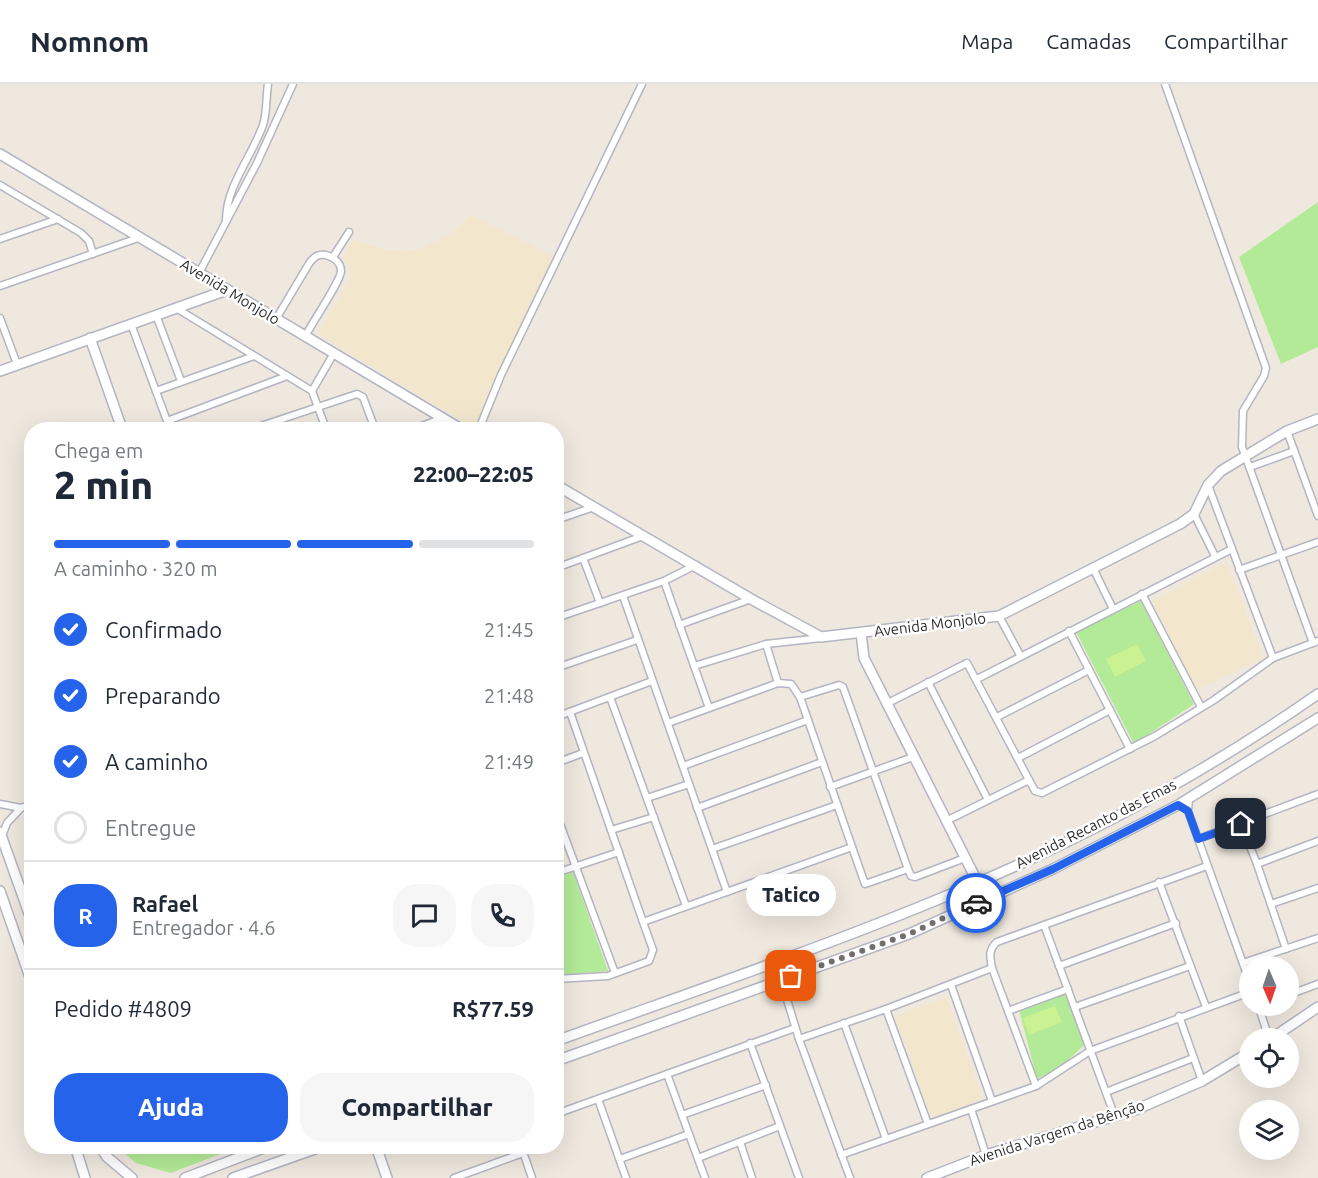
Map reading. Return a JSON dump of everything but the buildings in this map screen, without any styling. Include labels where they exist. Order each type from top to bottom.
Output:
[{"type":"street","points":[[226,221],[226,211],[233,191],[264,123],[268,84]]},
{"type":"street","points":[[199,273],[257,163],[293,84]]},
{"type":"street","points":[[482,422],[501,375],[642,84]]},
{"type":"street","points":[[886,704],[968,663],[1035,791],[1042,793],[1130,750],[1201,707],[1273,658],[1316,642],[1241,442],[1243,411],[1264,376],[1266,368],[1166,84]]},
{"type":"street","name":"Avenida Monjolo","points":[[0,154],[449,422]]},
{"type":"street","points":[[2,188],[86,237],[93,254]]},
{"type":"street","points":[[0,239],[58,219]]},
{"type":"street","points":[[333,257],[349,232]]},
{"type":"street","points":[[0,286],[138,238]]},
{"type":"street","points":[[276,319],[315,256],[322,254],[333,257],[339,264],[339,276],[305,337]]},
{"type":"street","points":[[0,370],[227,290]]},
{"type":"street","points":[[176,307],[312,391],[324,422]]},
{"type":"street","points":[[156,315],[181,381]]},
{"type":"street","points":[[0,318],[17,364]]},
{"type":"street","points":[[131,324],[167,421],[287,376]]},
{"type":"street","points":[[90,338],[120,422]]},
{"type":"street","points":[[312,391],[334,353]]},
{"type":"street","points":[[156,391],[254,356]]},
{"type":"street","points":[[271,422],[352,394],[360,394],[372,422]]},
{"type":"street","points":[[432,422],[443,418]]},
{"type":"street","points":[[1215,556],[1194,514],[1208,485],[1221,471],[1287,431],[1318,419]]},
{"type":"street","points":[[1287,431],[1318,516]]},
{"type":"street","points":[[1250,466],[1294,451]]},
{"type":"street","points":[[1208,485],[1273,658]]},
{"type":"street","points":[[564,489],[821,638]]},
{"type":"street","points":[[564,517],[594,507]]},
{"type":"street","name":"Avenida Monjolo","points":[[821,638],[999,616],[1180,524],[1194,514]]},
{"type":"street","points":[[564,565],[643,536]]},
{"type":"street","points":[[1239,570],[1318,542]]},
{"type":"street","points":[[977,679],[1020,655],[1232,549]]},
{"type":"street","points":[[583,558],[600,603]]},
{"type":"street","points":[[564,615],[664,581],[697,565]]},
{"type":"street","points":[[1093,568],[1113,609]]},
{"type":"street","points":[[664,581],[709,708]]},
{"type":"street","points":[[1142,594],[1201,707]]},
{"type":"street","points":[[623,596],[727,892]]},
{"type":"street","points":[[679,626],[751,599]]},
{"type":"street","points":[[999,616],[1020,655]]},
{"type":"street","points":[[792,640],[797,625]]},
{"type":"street","points":[[1070,631],[1130,750]]},
{"type":"street","points":[[861,633],[864,658],[978,883]]},
{"type":"street","points":[[694,666],[766,644],[821,638]]},
{"type":"street","points":[[564,665],[637,640]]},
{"type":"street","points":[[766,644],[778,683]]},
{"type":"street","points":[[997,717],[1089,670]]},
{"type":"street","points":[[564,714],[652,681]]},
{"type":"street","points":[[928,681],[988,800]]},
{"type":"street","points":[[668,723],[778,683],[791,684],[800,697],[865,885],[908,869]]},
{"type":"street","points":[[800,697],[842,685],[911,876],[915,877],[965,858]]},
{"type":"street","name":"Avenida Recanto das Emas","points":[[564,1038],[878,924],[978,883],[1092,829],[1130,808],[1278,722],[1318,694]]},
{"type":"street","points":[[610,698],[686,906]]},
{"type":"street","points":[[1018,758],[1110,710]]},
{"type":"street","points":[[564,978],[615,973],[651,959],[653,950],[570,712]]},
{"type":"street","name":"Avenida Recanto das Emas","points":[[564,1058],[909,934],[1053,869],[1178,805],[1318,718]]},
{"type":"street","points":[[683,766],[808,720]]},
{"type":"street","points":[[1278,722],[1284,730],[1286,740]]},
{"type":"street","points":[[564,760],[583,753]]},
{"type":"street","points":[[830,787],[913,757]]},
{"type":"street","points":[[697,808],[822,762]]},
{"type":"street","points":[[946,821],[1029,780]]},
{"type":"street","points":[[647,798],[689,784]]},
{"type":"street","points":[[1198,839],[1318,794]]},
{"type":"street","points":[[1189,799],[1188,811],[1239,956]]},
{"type":"street","points":[[0,804],[21,808]]},
{"type":"street","points":[[712,849],[837,805]]},
{"type":"street","points":[[1178,805],[1188,811]]},
{"type":"street","points":[[24,807],[7,823],[1,836],[24,900]]},
{"type":"street","points":[[1130,808],[1130,818],[1136,824],[1141,824]]},
{"type":"street","points":[[611,831],[654,817]]},
{"type":"street","points":[[1241,824],[1286,949]]},
{"type":"street","points":[[1092,829],[1097,838],[1096,847]]},
{"type":"street","points":[[564,836],[615,973]]},
{"type":"street","points":[[1257,864],[1318,841]]},
{"type":"street","points":[[643,921],[852,846]]},
{"type":"street","points":[[564,870],[619,852]]},
{"type":"street","points":[[1036,1086],[992,968],[990,957],[993,946],[1044,925],[1207,866]]},
{"type":"street","points":[[1160,882],[1206,1007]]},
{"type":"street","points":[[1271,904],[1318,888]]},
{"type":"street","points":[[0,891],[24,960]]},
{"type":"street","points":[[1059,966],[1176,923]]},
{"type":"street","points":[[878,924],[871,929],[870,934],[874,942],[881,944]]},
{"type":"street","points":[[1044,925],[1115,1117]]},
{"type":"street","points":[[849,934],[859,936],[860,947],[856,952]]},
{"type":"street","points":[[1264,956],[1317,941]]},
{"type":"street","points":[[1075,1007],[1190,966]]},
{"type":"street","points":[[798,1039],[886,1009],[992,968]]},
{"type":"street","points":[[781,980],[798,1039],[850,1178]]},
{"type":"street","points":[[1299,990],[1318,984]]},
{"type":"street","points":[[951,985],[992,1101]]},
{"type":"street","points":[[1008,1011],[1068,989]]},
{"type":"street","points":[[841,1155],[1036,1086],[1090,1051],[1239,996]]},
{"type":"street","points":[[1285,1028],[1318,1007]]},
{"type":"street","points":[[886,1009],[928,1124]]},
{"type":"street","points":[[1179,1017],[1202,1081]]},
{"type":"street","points":[[844,1023],[886,1139]]},
{"type":"street","points":[[564,1111],[795,1028]]},
{"type":"street","points":[[750,1043],[799,1178]]},
{"type":"street","points":[[1106,1092],[1193,1058]]},
{"type":"street","name":"Avenida Vargem da Bênção","points":[[927,1178],[986,1155],[1115,1117],[1202,1081],[1239,1059]]},
{"type":"street","points":[[667,1074],[705,1178]]},
{"type":"street","points":[[682,1115],[766,1085]]},
{"type":"street","points":[[598,1099],[626,1178]]},
{"type":"street","points":[[971,1109],[986,1155]]},
{"type":"street","points":[[698,1158],[780,1126]]},
{"type":"street","points":[[620,1159],[689,1134]]},
{"type":"street","points":[[740,1142],[752,1178]]},
{"type":"street","points":[[78,1154],[85,1178]]},
{"type":"street","points":[[106,1154],[113,1163],[133,1178]]},
{"type":"street","points":[[185,1178],[248,1154]]},
{"type":"street","points":[[233,1178],[300,1154]]},
{"type":"street","points":[[379,1154],[387,1178]]},
{"type":"street","points":[[454,1178],[510,1154]]},
{"type":"street","points":[[524,1154],[532,1178]]},
{"type":"shaded area","points":[[471,215],[556,257],[478,422],[463,422],[318,334],[350,278],[350,269],[343,258],[353,240],[386,250],[407,251],[424,248],[452,233]]},
{"type":"shaded area","points":[[1227,562],[1263,658],[1197,690],[1152,601]]},
{"type":"shaded area","points":[[947,997],[983,1100],[932,1119],[895,1016]]},
{"type":"green space","points":[[1318,202],[1318,347],[1281,364],[1239,257]]},
{"type":"green space","points":[[1141,601],[1194,704],[1134,744],[1076,632]]},
{"type":"green space","points":[[1137,644],[1146,661],[1115,677],[1106,659]]},
{"type":"green space","points":[[573,872],[608,971],[564,974],[564,875]]},
{"type":"green space","points":[[1066,992],[1084,1045],[1060,1068],[1037,1079],[1019,1010]]},
{"type":"green space","points":[[1055,1006],[1062,1022],[1029,1035],[1023,1018]]},
{"type":"green space","points":[[125,1154],[220,1154],[171,1173],[136,1163]]},
{"type":"way so far","points":[[791,976],[909,934],[976,903]]},
{"type":"place","name":"Tatico","points":[[791,976]]},
{"type":"route","points":[[976,903],[1053,869],[1178,805],[1188,811],[1198,839],[1241,824]]}]
